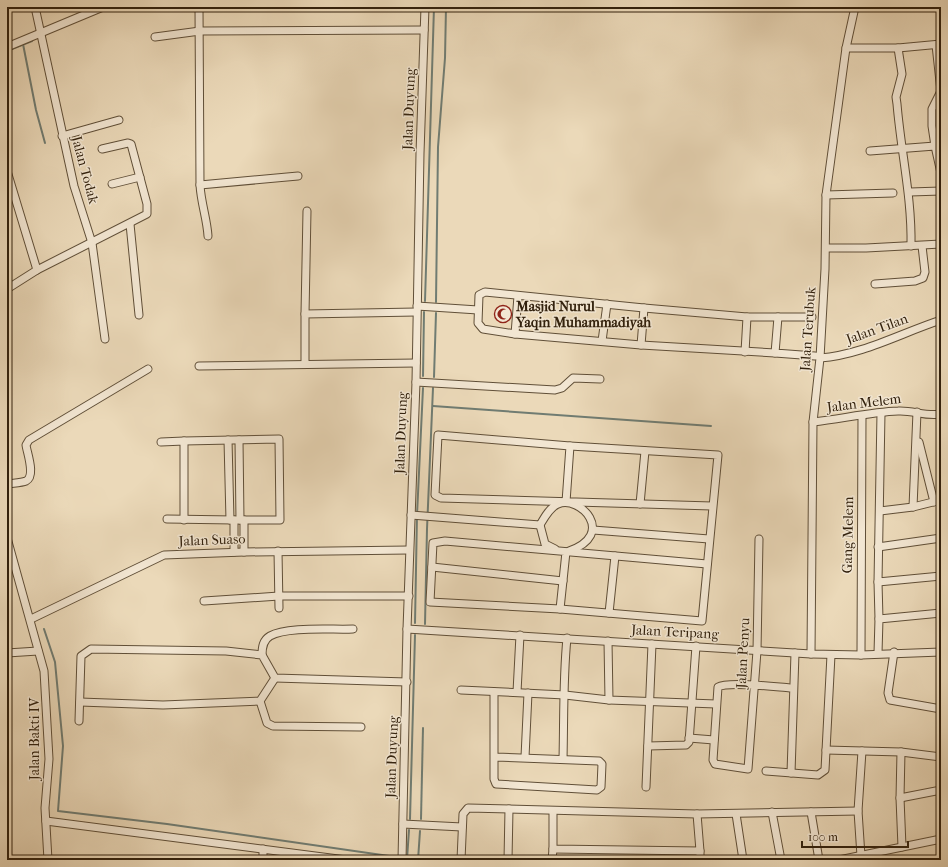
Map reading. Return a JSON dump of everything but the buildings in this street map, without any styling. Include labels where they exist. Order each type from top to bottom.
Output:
[{"type":"street","name":"Jalan Todak","points":[[35,7],[74,186],[92,243],[105,339]]},
{"type":"street","points":[[7,47],[103,7]]},
{"type":"street","points":[[200,7],[200,185],[201,200],[206,217],[208,236]]},
{"type":"street","name":"Jalan Duyung","points":[[402,860],[409,550],[420,515],[416,382],[416,309],[424,30],[426,7]]},
{"type":"street","name":"Jalan Terubuk","points":[[811,654],[813,422],[826,248],[826,195],[846,48],[855,7]]},
{"type":"street","points":[[155,37],[200,32],[424,30]]},
{"type":"street","points":[[846,48],[898,48],[938,44],[941,91],[932,109],[932,126],[941,173]]},
{"type":"street","points":[[898,48],[902,74],[896,97],[902,149],[910,192],[911,246]]},
{"type":"street","points":[[62,136],[119,120]]},
{"type":"street","points":[[7,289],[37,270],[130,224],[144,216],[148,211],[130,143],[102,149]]},
{"type":"street","points":[[870,151],[935,146]]},
{"type":"street","points":[[7,172],[37,270]]},
{"type":"street","points":[[200,185],[298,176]]},
{"type":"street","points":[[112,184],[140,177]]},
{"type":"street","points":[[910,192],[941,192]]},
{"type":"street","points":[[826,195],[893,193]]},
{"type":"street","points":[[305,364],[307,211]]},
{"type":"street","points":[[130,224],[139,315]]},
{"type":"street","points":[[826,248],[922,246],[941,244]]},
{"type":"street","points":[[875,284],[915,281],[922,278],[925,272],[922,246]]},
{"type":"street","points":[[305,314],[416,309],[478,310],[479,295],[483,292],[747,317],[812,317]]},
{"type":"street","points":[[515,334],[518,296]]},
{"type":"street","points":[[602,341],[607,304]]},
{"type":"street","points":[[641,345],[644,308]]},
{"type":"street","name":"Jalan Tilan","points":[[478,310],[478,323],[481,327],[515,334],[641,345],[817,357],[834,357],[856,352],[941,320]]},
{"type":"street","points":[[745,352],[747,317]]},
{"type":"street","points":[[775,353],[778,317]]},
{"type":"street","points":[[199,366],[416,363]]},
{"type":"street","points":[[7,484],[25,481],[30,477],[31,471],[26,445],[29,440],[148,369]]},
{"type":"street","points":[[416,382],[554,390],[562,388],[573,378],[600,379]]},
{"type":"street","name":"Jalan Melem","points":[[813,422],[903,410],[929,416],[941,414]]},
{"type":"street","points":[[913,506],[917,412]]},
{"type":"street","points":[[878,653],[878,547],[881,413]]},
{"type":"street","name":"Gang Melem","points":[[861,655],[862,416]]},
{"type":"street","points":[[707,564],[445,541],[433,543],[430,602],[560,609],[702,621],[718,455],[570,446],[438,435],[434,495],[442,498],[712,506]]},
{"type":"street","points":[[880,511],[937,501],[917,436]]},
{"type":"street","points":[[161,442],[184,440],[279,439],[280,520],[167,520]]},
{"type":"street","points":[[184,440],[184,520]]},
{"type":"street","points":[[228,440],[237,520],[244,552]]},
{"type":"street","points":[[234,552],[237,520],[239,440]]},
{"type":"street","points":[[566,502],[570,446]]},
{"type":"street","points":[[640,504],[645,451]]},
{"type":"street","points":[[566,502],[575,504],[589,515],[593,530],[591,537],[582,546],[566,552],[552,548],[545,544],[540,525],[556,504],[566,502]]},
{"type":"street","points":[[420,515],[540,525]]},
{"type":"street","points":[[593,530],[709,539]]},
{"type":"street","name":"Jalan Bakti IV","points":[[7,538],[10,562],[31,619],[44,671],[49,759],[46,820],[48,860]]},
{"type":"street","points":[[878,547],[940,538],[941,549]]},
{"type":"street","name":"Jalan Penyu","points":[[714,740],[713,760],[715,764],[748,769],[757,650],[759,539]]},
{"type":"street","name":"Jalan Suaso","points":[[31,619],[164,555],[278,551],[409,550]]},
{"type":"street","points":[[278,551],[279,608]]},
{"type":"street","points":[[560,609],[566,552]]},
{"type":"street","points":[[609,613],[615,556]]},
{"type":"street","points":[[432,567],[563,581]]},
{"type":"street","points":[[878,582],[941,576]]},
{"type":"street","points":[[204,601],[279,596],[409,596]]},
{"type":"street","points":[[879,619],[941,613]]},
{"type":"street","points":[[275,678],[262,654],[265,641],[270,636],[283,631],[353,629]]},
{"type":"street","name":"Jalan Teripang","points":[[407,629],[520,634],[831,655],[861,655],[894,652],[941,652]]},
{"type":"street","points":[[518,692],[520,634]]},
{"type":"street","points":[[563,759],[565,695],[563,675],[567,638]]},
{"type":"street","points":[[608,641],[609,700]]},
{"type":"street","points":[[646,787],[652,644]]},
{"type":"street","points":[[648,746],[686,745],[689,738],[696,646]]},
{"type":"street","points":[[79,721],[81,656],[91,649],[226,651],[262,654]]},
{"type":"street","points":[[7,654],[38,651]]},
{"type":"street","points":[[894,652],[888,693],[890,700],[941,709]]},
{"type":"street","points":[[791,773],[795,653]]},
{"type":"street","points":[[766,771],[821,775],[825,769],[831,655]]},
{"type":"street","points":[[275,678],[407,682]]},
{"type":"street","points":[[260,701],[275,678]]},
{"type":"street","points":[[689,738],[714,740],[718,688],[722,685],[790,688]]},
{"type":"street","points":[[461,690],[565,695],[609,700],[716,704]]},
{"type":"street","points":[[494,692],[496,757],[494,781],[497,784],[597,790],[601,788],[600,762],[525,757],[496,757]]},
{"type":"street","points":[[525,757],[528,693]]},
{"type":"street","points":[[80,702],[162,705],[260,701]]},
{"type":"street","points":[[260,701],[267,723],[273,726],[361,727]]},
{"type":"street","points":[[826,750],[901,752],[941,757]]},
{"type":"street","points":[[861,856],[858,811],[862,751]]},
{"type":"street","points":[[901,752],[900,798],[902,847]]},
{"type":"street","points":[[900,798],[941,790]]},
{"type":"street","points":[[461,860],[463,814],[466,808],[697,814],[858,811]]},
{"type":"street","points":[[508,860],[509,809]]},
{"type":"street","points":[[552,860],[553,811]]},
{"type":"street","points":[[772,812],[781,860]]},
{"type":"street","points":[[811,812],[819,860]]},
{"type":"street","points":[[697,814],[700,860]]},
{"type":"street","points":[[736,814],[743,860]]},
{"type":"street","points":[[46,820],[346,860]]},
{"type":"street","points":[[403,824],[462,827]]},
{"type":"street","points":[[839,860],[941,839]]},
{"type":"street","points":[[263,849],[263,860]]},
{"type":"street","points":[[553,849],[700,850]]},
{"type":"waterway","points":[[425,301],[434,7]]},
{"type":"waterway","points":[[436,302],[438,147],[445,58],[446,7]]},
{"type":"waterway","points":[[7,51],[32,41]]},
{"type":"waterway","points":[[23,44],[36,110],[45,143]]},
{"type":"waterway","points":[[423,376],[424,312]]},
{"type":"waterway","points":[[434,377],[436,313]]},
{"type":"waterway","points":[[415,623],[417,515],[423,388]]},
{"type":"waterway","points":[[425,624],[427,529],[433,388]]},
{"type":"waterway","points":[[433,406],[711,426]]},
{"type":"waterway","points":[[44,629],[55,662],[63,746],[58,811],[167,824],[396,857]]},
{"type":"waterway","points":[[410,819],[415,635]]},
{"type":"waterway","points":[[421,819],[423,728]]},
{"type":"waterway","points":[[407,859],[409,830]]},
{"type":"waterway","points":[[418,860],[420,831]]},
{"type":"place","name":"Masjid Nurul Yaqin Muhammadiyah","points":[[503,314]]}]
